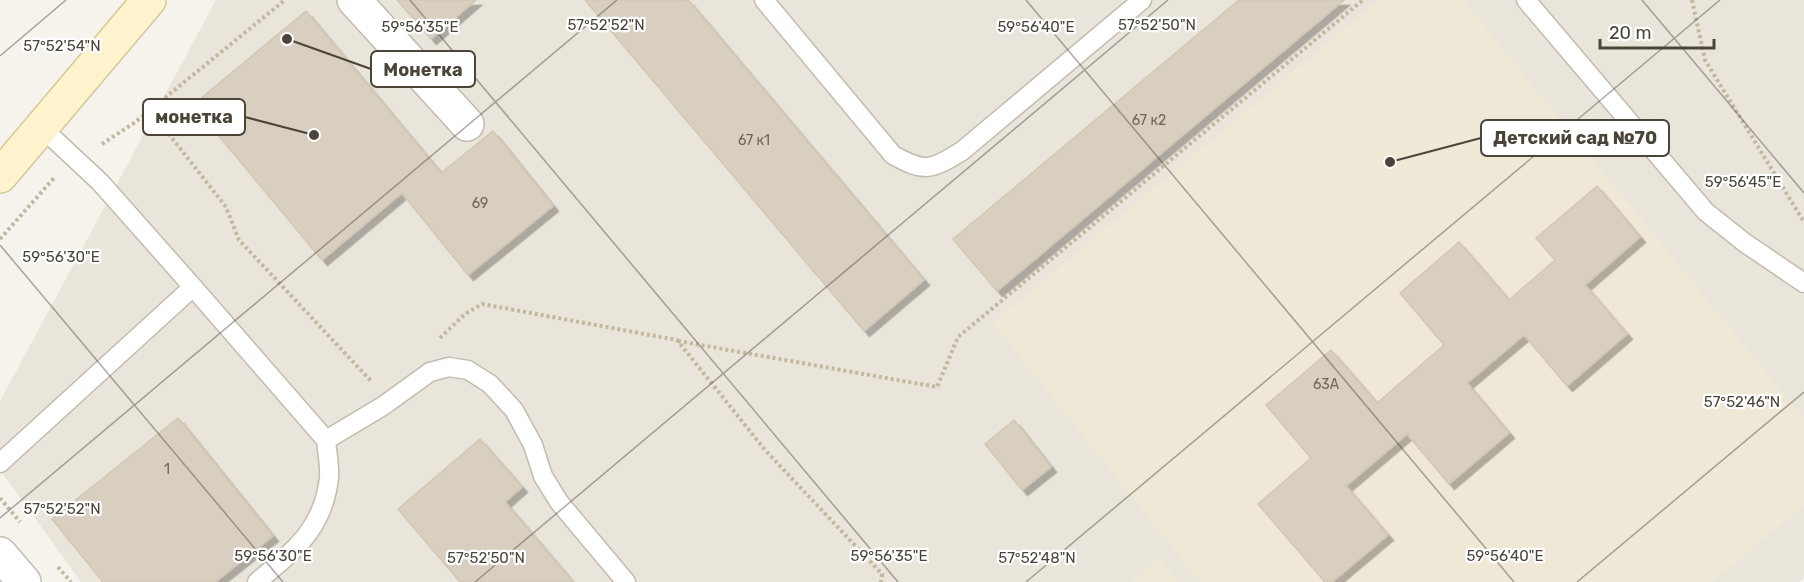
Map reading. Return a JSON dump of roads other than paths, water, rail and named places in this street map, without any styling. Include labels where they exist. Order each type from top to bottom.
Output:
[{"type":"main road","points":[[0,176],[149,0]]},
{"type":"street","points":[[354,0],[466,124]]},
{"type":"street","points":[[0,554],[24,582]]},
{"type":"lane","points":[[764,0],[892,154],[909,164],[926,168],[944,162],[962,150],[1142,0]]},
{"type":"lane","points":[[1526,0],[1706,212],[1745,243],[1804,283]]},
{"type":"lane","points":[[41,127],[100,182],[326,440],[329,476],[323,510],[300,545],[257,582]]},
{"type":"lane","points":[[0,463],[193,287]]},
{"type":"lane","points":[[326,440],[383,406],[430,372],[448,367],[468,370],[490,384],[514,410],[533,445],[543,476],[559,502],[626,582]]},
{"type":"place","name":"Монетка","points":[[287,39]]},
{"type":"place","name":"монетка","points":[[314,135]]},
{"type":"place","name":"Детский сад №70","points":[[1390,162]]}]
